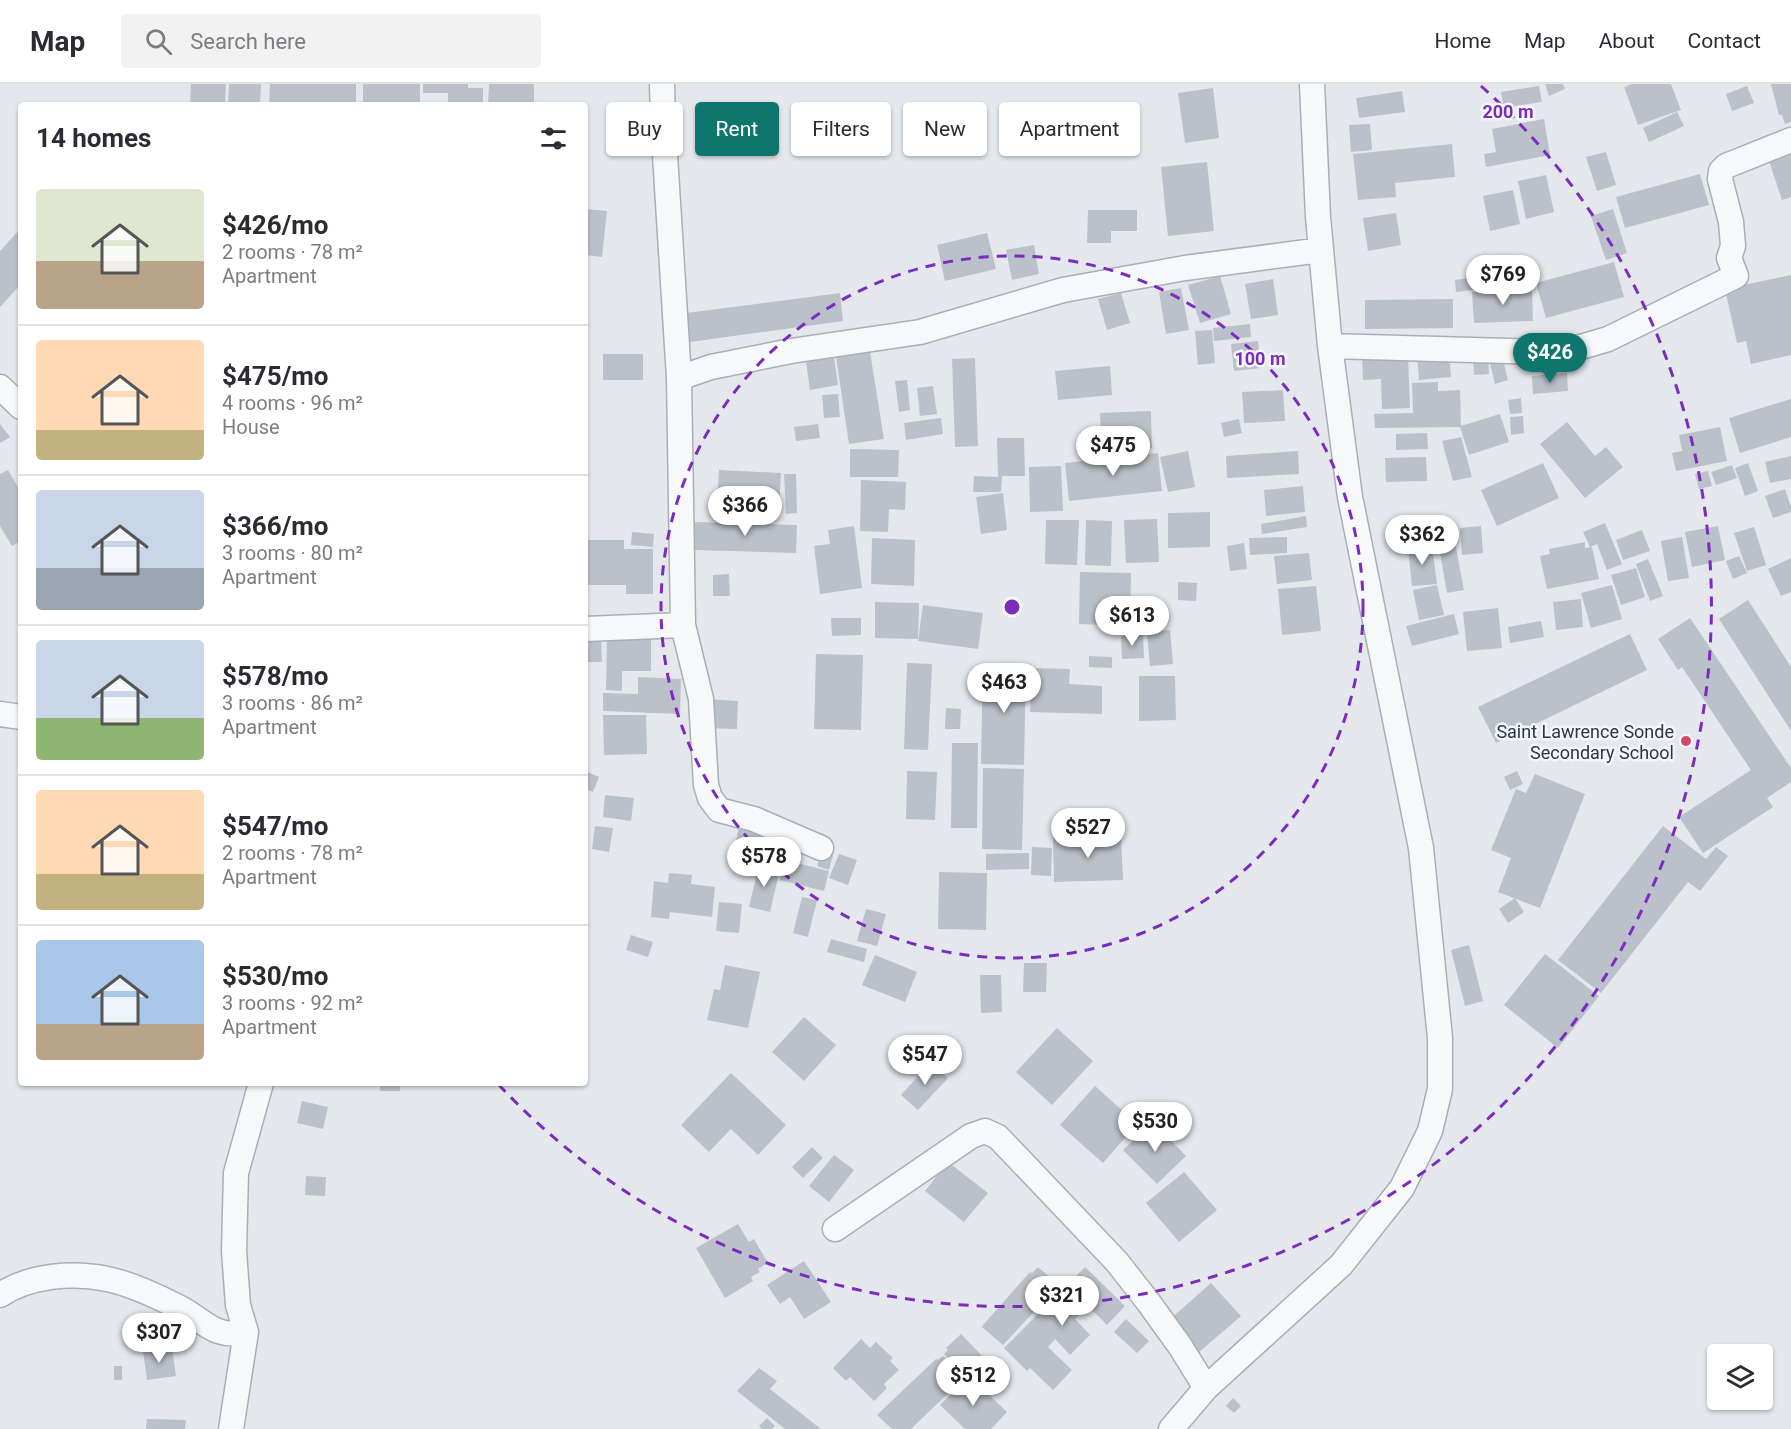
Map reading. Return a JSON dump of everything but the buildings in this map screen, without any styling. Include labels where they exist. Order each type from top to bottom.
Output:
[{"type":"street","points":[[662,84],[679,378],[683,625],[700,699],[706,785],[710,798],[719,810],[754,819],[821,848]]},
{"type":"street","points":[[1171,1429],[1206,1388],[1341,1265],[1402,1188],[1430,1131],[1440,1089],[1440,1038],[1421,848],[1350,497],[1330,346],[1321,250],[1312,84]]},
{"type":"street","points":[[1330,346],[1545,352],[1581,347],[1608,339],[1736,276],[1729,258],[1733,246],[1731,222],[1720,179],[1721,171],[1726,166],[1791,140]]},
{"type":"street","points":[[679,378],[711,367],[791,351],[920,332],[1063,290],[1185,267],[1321,250]]},
{"type":"street","points":[[0,387],[18,403]]},
{"type":"street","points":[[588,629],[683,625]]},
{"type":"street","points":[[0,714],[18,717]]},
{"type":"street","points":[[231,1429],[246,1332],[237,1305],[234,1251],[236,1173],[260,1086]]},
{"type":"street","points":[[835,1228],[971,1136],[985,1131],[998,1137],[1117,1262],[1180,1346],[1206,1388]]},
{"type":"street","points":[[0,1294],[31,1280],[60,1277],[107,1279],[145,1291],[174,1305],[212,1330],[225,1334],[246,1332]]},
{"type":"place","name":"Saint Lawrence Sonde Secondary School","points":[[1686,741]]}]
